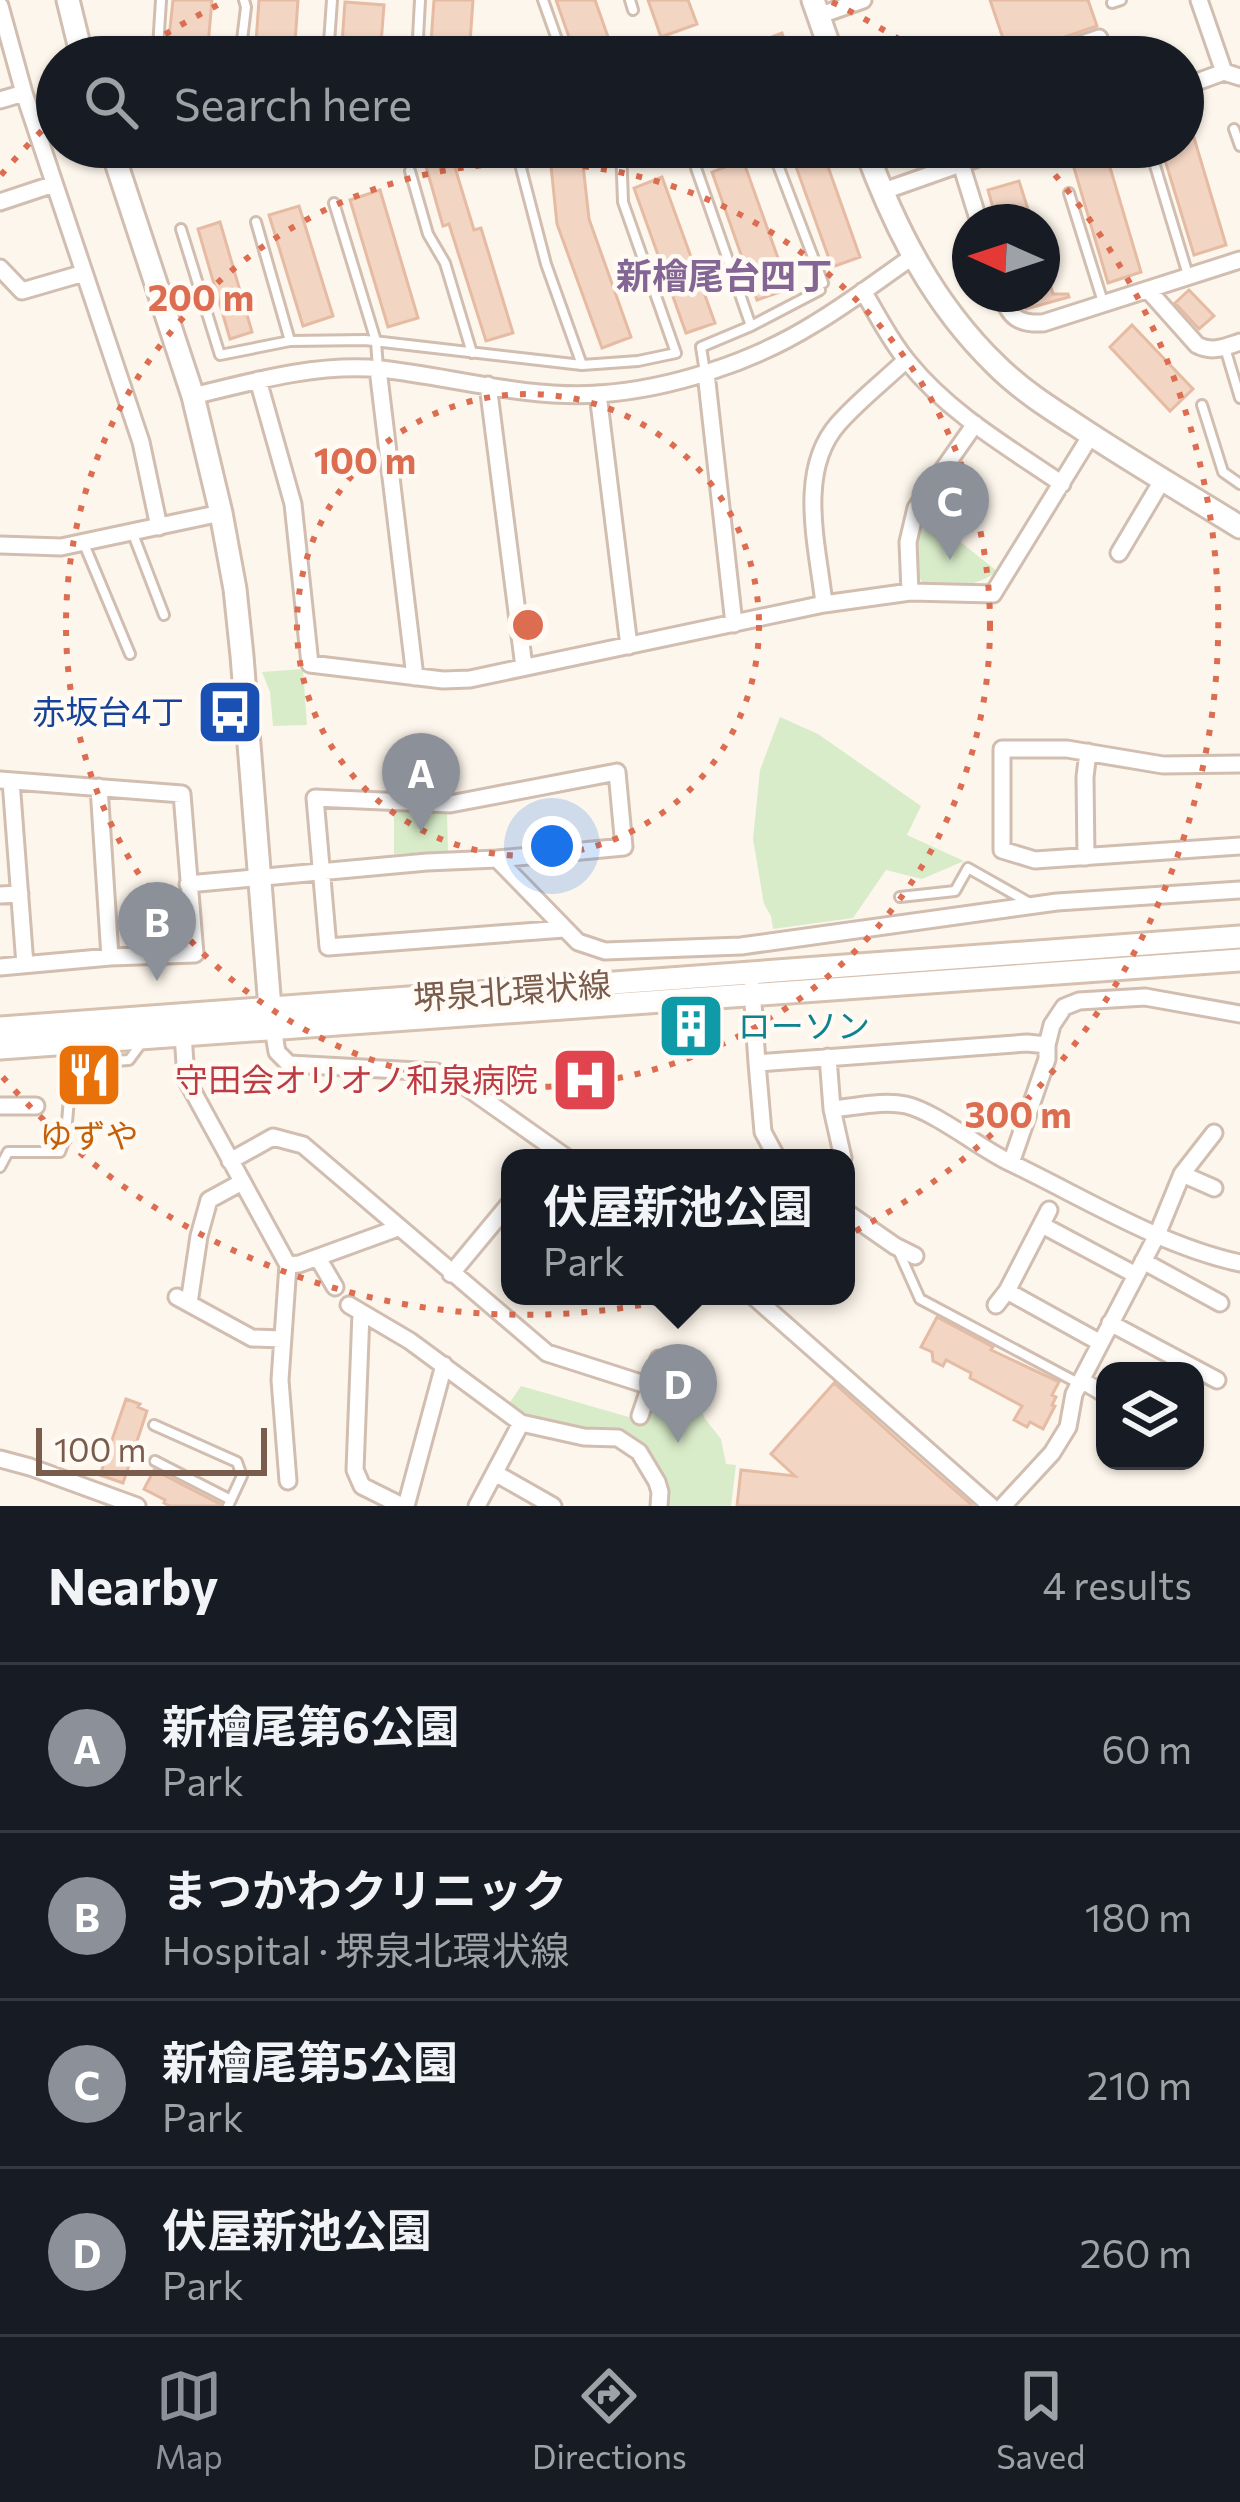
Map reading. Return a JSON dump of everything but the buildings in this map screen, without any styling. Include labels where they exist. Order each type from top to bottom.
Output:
[{"type":"main road","points":[[68,0],[77,36]]},
{"type":"main road","points":[[118,168],[193,396],[221,513],[240,634],[271,1017]]},
{"type":"main road","points":[[872,168],[912,256],[939,299],[998,368],[1091,435],[1240,526]]},
{"type":"main road","name":"堺泉北環状線","points":[[0,1028],[271,1017],[752,983],[1240,937]]},
{"type":"main road","name":"堺泉北環状線","points":[[752,983],[1240,960]]},
{"type":"main road","name":"堺泉北環状線","points":[[0,1048],[81,1052],[147,1036],[271,1017]]},
{"type":"street","points":[[816,8],[863,0]]},
{"type":"street","points":[[1199,0],[1232,75]]},
{"type":"street","points":[[0,6],[36,129]]},
{"type":"street","points":[[0,100],[24,93]]},
{"type":"street","points":[[49,168],[141,442],[159,527]]},
{"type":"street","points":[[881,192],[945,168]]},
{"type":"street","points":[[962,168],[973,204]]},
{"type":"street","points":[[0,202],[54,184]]},
{"type":"street","points":[[193,396],[331,368],[378,369],[563,394],[662,385],[706,374],[812,326],[912,256]]},
{"type":"street","points":[[1010,312],[1024,324],[1042,323],[1240,260]]},
{"type":"street","points":[[0,268],[22,291],[84,273]]},
{"type":"street","points":[[1148,290],[1197,345],[1205,350],[1232,345]]},
{"type":"street","points":[[863,291],[906,360],[938,394],[1062,484]]},
{"type":"street","points":[[824,604],[812,497],[824,444],[837,425],[906,360]]},
{"type":"street","points":[[378,369],[415,677]]},
{"type":"street","points":[[706,374],[734,624]]},
{"type":"street","points":[[258,380],[293,504],[310,664],[442,680],[470,679],[824,604],[910,592],[994,594],[1091,435]]},
{"type":"street","points":[[488,385],[524,668]]},
{"type":"street","points":[[598,394],[628,646]]},
{"type":"street","points":[[910,592],[908,542],[916,508],[975,424]]},
{"type":"street","points":[[1118,553],[1163,479]]},
{"type":"street","points":[[0,545],[61,548],[221,513]]},
{"type":"street","points":[[1240,764],[1163,765],[1088,752],[1002,749],[1002,850],[1035,860],[1240,846]]},
{"type":"street","points":[[1086,857],[1088,752]]},
{"type":"street","points":[[188,884],[322,871],[624,847],[617,772],[450,804],[315,798],[322,871],[328,947],[564,929]]},
{"type":"street","points":[[0,967],[195,954],[182,794],[6,781],[25,965]]},
{"type":"street","points":[[99,788],[110,957]]},
{"type":"street","points":[[497,859],[578,942],[605,951],[741,946],[1035,905],[1240,890]]},
{"type":"street","points":[[0,895],[20,894]]},
{"type":"street","points":[[752,983],[763,1132],[772,1149]]},
{"type":"street","points":[[1011,1163],[1047,1060],[1052,1025],[1064,1007],[1078,1001],[1145,997],[1240,1014]]},
{"type":"street","points":[[271,1017],[277,1052],[289,1064],[436,1072],[465,1086],[548,1149]]},
{"type":"street","points":[[183,1034],[186,1079],[289,1265],[280,1380],[291,1426],[288,1481]]},
{"type":"street","points":[[757,1063],[1046,1045]]},
{"type":"street","points":[[828,1058],[841,1149]]},
{"type":"street","points":[[832,1108],[905,1105],[917,1109],[1011,1163],[1157,1235],[1240,1263]]},
{"type":"street","points":[[0,1106],[36,1106]]},
{"type":"street","points":[[1003,1506],[1052,1453],[1068,1427],[1074,1394],[1157,1235],[1182,1174],[1214,1133]]},
{"type":"street","points":[[230,1161],[273,1138],[304,1145],[542,1360],[650,1386]]},
{"type":"street","points":[[1182,1174],[1214,1188]]},
{"type":"street","points":[[242,1182],[209,1200],[183,1300],[252,1338],[283,1339]]},
{"type":"street","points":[[452,1274],[501,1214]]},
{"type":"street","points":[[855,1218],[915,1256]]},
{"type":"street","points":[[1100,1342],[1001,1298],[1046,1218],[1140,1268],[1220,1303]]},
{"type":"street","points":[[289,1265],[398,1228]]},
{"type":"street","points":[[318,1258],[334,1287]]},
{"type":"street","points":[[763,1305],[991,1506]]},
{"type":"street","points":[[444,1365],[404,1506],[362,1486],[355,1470],[355,1309],[444,1365],[521,1424],[618,1438],[639,1452],[657,1482],[659,1506]]},
{"type":"street","points":[[1110,1323],[1187,1356],[1217,1380]]},
{"type":"street","points":[[640,1416],[659,1359]]},
{"type":"street","points":[[1080,1382],[1096,1390]]},
{"type":"street","points":[[477,1506],[521,1424]]},
{"type":"street","points":[[0,1459],[137,1506]]},
{"type":"street","points":[[495,1473],[554,1506]]},
{"type":"lane","points":[[159,36],[161,0]]},
{"type":"lane","points":[[243,36],[244,0]]},
{"type":"lane","points":[[329,36],[332,0]]},
{"type":"lane","points":[[417,36],[420,0]]},
{"type":"lane","points":[[543,0],[556,36]]},
{"type":"lane","points":[[1234,129],[1240,146]]},
{"type":"lane","points":[[521,168],[546,264],[582,365]]},
{"type":"lane","points":[[182,229],[220,356],[290,341],[376,341],[582,365],[638,361],[676,352],[623,202],[622,168]]},
{"type":"lane","points":[[696,168],[751,326]]},
{"type":"lane","points":[[706,374],[700,347],[751,326],[821,286],[779,168]]},
{"type":"lane","points":[[1156,168],[1188,277]]},
{"type":"lane","points":[[410,171],[472,353]]},
{"type":"lane","points":[[1069,194],[1104,304]]},
{"type":"lane","points":[[334,203],[376,341],[378,369]]},
{"type":"lane","points":[[256,222],[290,341]]},
{"type":"lane","points":[[1232,345],[1240,398]]},
{"type":"lane","points":[[1202,405],[1223,472],[1240,484]]},
{"type":"lane","points":[[132,533],[164,614]]},
{"type":"lane","points":[[84,543],[130,654]]},
{"type":"lane","points":[[900,897],[955,891],[968,868],[1035,905]]},
{"type":"lane","points":[[0,1167],[8,1153],[60,1152],[71,1076],[81,1052]]},
{"type":"lane","points":[[895,1246],[920,1300],[1080,1382]]},
{"type":"lane","points":[[154,1425],[237,1462],[242,1476],[230,1503],[155,1461]]},
{"type":"green space","points":[[918,528],[949,533],[997,571],[972,584],[926,585],[916,567]]},
{"type":"green space","points":[[303,669],[307,725],[273,726],[270,692],[262,672]]},
{"type":"green space","points":[[780,717],[818,734],[921,806],[907,835],[964,861],[922,879],[886,870],[853,918],[773,929],[753,839],[760,770]]},
{"type":"green space","points":[[394,810],[447,813],[448,851],[394,854]]},
{"type":"green space","points":[[659,1381],[697,1397],[705,1419],[721,1439],[726,1464],[736,1465],[731,1506],[667,1506],[665,1484],[640,1447],[528,1420],[508,1405],[521,1386],[646,1422]]},
{"type":"place","name":"新檜尾第5公園","points":[[950,560]]},
{"type":"place","name":"赤坂台4丁","points":[[230,712]]},
{"type":"place","name":"新檜尾第6公園","points":[[421,832]]},
{"type":"place","name":"まつかわクリニック","points":[[157,981]]},
{"type":"place","name":"ローソン","points":[[691,1026]]},
{"type":"place","name":"ゆずや","points":[[89,1075]]},
{"type":"place","name":"守田会オリオノ和泉病院","points":[[585,1080]]},
{"type":"place","name":"伏屋新池公園","points":[[678,1443]]},
{"type":"district","name":"新檜尾台四丁","points":[[724,276]]}]
